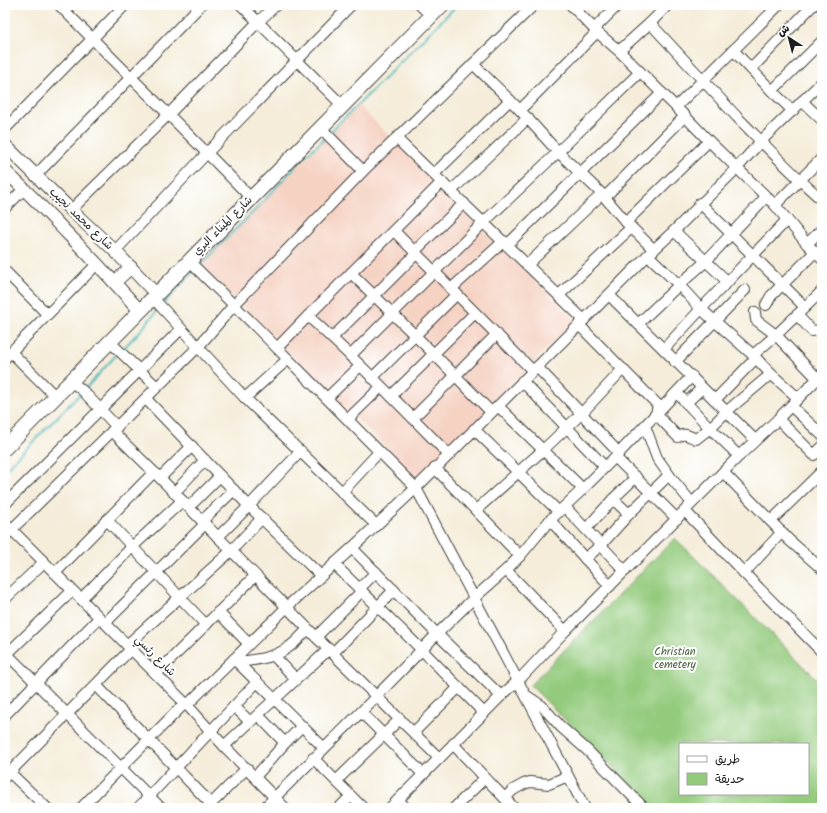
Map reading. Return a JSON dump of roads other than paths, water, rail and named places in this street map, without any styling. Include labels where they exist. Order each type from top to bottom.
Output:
[{"type":"highway","name":"شارع الميناء البري","points":[[5,448],[442,5]]},
{"type":"main road","name":"شارع محمد نجيب","points":[[5,145],[132,267],[154,296]]},
{"type":"main road","name":"شارع محمد نجيب","points":[[5,171],[115,282],[140,311]]},
{"type":"main road","points":[[115,282],[132,267]]},
{"type":"street","points":[[59,5],[251,198]]},
{"type":"street","points":[[5,129],[126,5]]},
{"type":"street","points":[[36,175],[201,5]]},
{"type":"street","points":[[241,5],[342,106]]},
{"type":"street","points":[[71,210],[168,115],[276,5]]},
{"type":"street","points":[[115,251],[207,153],[351,5]]},
{"type":"street","points":[[420,5],[431,16]]},
{"type":"street","points":[[7,530],[146,399],[198,347],[234,305],[363,170],[534,5]]},
{"type":"street","points":[[571,5],[775,205],[818,256],[783,284],[771,296],[766,305]]},
{"type":"street","points":[[520,110],[618,5]]},
{"type":"street","points":[[619,51],[668,5]]},
{"type":"street","points":[[676,107],[779,5]]},
{"type":"street","points":[[752,69],[813,5]]},
{"type":"street","points":[[650,23],[761,141],[799,180],[822,200]]},
{"type":"street","points":[[772,91],[822,41]]},
{"type":"street","points":[[733,50],[792,111]]},
{"type":"street","points":[[473,64],[528,118],[558,152],[604,196],[679,285],[714,322],[755,357],[822,435]]},
{"type":"street","points":[[350,356],[484,222],[640,72]]},
{"type":"street","points":[[81,808],[186,704],[236,660],[249,644],[416,488],[651,252],[737,168],[761,141],[822,82]]},
{"type":"street","points":[[372,378],[415,336],[454,292],[662,93]]},
{"type":"street","points":[[434,174],[510,100]]},
{"type":"street","points":[[802,101],[822,120]]},
{"type":"street","points":[[527,264],[604,196],[685,116]]},
{"type":"street","points":[[451,191],[528,118]]},
{"type":"street","points":[[321,128],[363,170]]},
{"type":"street","points":[[396,138],[559,295],[623,368],[658,405],[656,414]]},
{"type":"street","points":[[559,295],[629,225],[709,141]]},
{"type":"street","points":[[775,205],[822,158]]},
{"type":"street","points":[[277,348],[442,182]]},
{"type":"street","points":[[5,208],[24,189]]},
{"type":"street","points":[[638,324],[705,262],[766,197]]},
{"type":"street","points":[[332,338],[464,202]]},
{"type":"street","points":[[700,204],[805,307]]},
{"type":"street","points":[[664,349],[787,220]]},
{"type":"street","points":[[807,244],[822,229]]},
{"type":"street","points":[[394,231],[475,313],[581,414],[650,493],[677,519]]},
{"type":"street","points":[[674,231],[705,262],[728,282]]},
{"type":"street","points":[[189,261],[288,358],[416,488],[585,808]]},
{"type":"street","points":[[56,397],[8,355],[97,264]]},
{"type":"street","points":[[351,273],[455,376],[543,450],[583,489]]},
{"type":"street","points":[[7,278],[47,314]]},
{"type":"street","points":[[675,362],[746,290]]},
{"type":"street","points":[[715,400],[776,335],[822,291]]},
{"type":"street","points":[[609,295],[755,440]]},
{"type":"street","points":[[154,296],[181,329],[246,398],[376,525]]},
{"type":"street","points":[[390,808],[738,456],[778,419],[820,376],[776,335],[756,320],[755,312]]},
{"type":"street","points":[[391,396],[475,313]]},
{"type":"street","points":[[797,315],[812,331],[822,330]]},
{"type":"street","points":[[308,316],[381,386],[449,455]]},
{"type":"street","points":[[5,504],[181,329]]},
{"type":"street","points":[[413,418],[497,334]]},
{"type":"street","points":[[110,342],[157,387]]},
{"type":"street","points":[[246,398],[288,358]]},
{"type":"street","points":[[327,398],[360,366]]},
{"type":"street","points":[[476,510],[581,414],[623,368]]},
{"type":"street","points":[[656,414],[678,437],[682,434],[687,434],[696,439],[710,428],[726,411],[771,374]]},
{"type":"street","points":[[264,808],[361,712],[421,649],[520,556],[550,520],[617,455],[692,376]]},
{"type":"street","points":[[71,381],[100,410],[114,429],[157,475],[255,576],[439,758]]},
{"type":"street","points":[[522,381],[605,467]]},
{"type":"street","points":[[348,419],[381,386]]},
{"type":"street","points":[[686,403],[702,388]]},
{"type":"street","points":[[676,392],[738,456]]},
{"type":"street","points":[[146,399],[249,506],[321,576]]},
{"type":"street","points":[[778,419],[814,455],[822,447]]},
{"type":"street","points":[[645,426],[657,458],[692,503]]},
{"type":"street","points":[[474,429],[518,472],[586,529],[625,571]]},
{"type":"street","points":[[55,573],[107,520],[192,446]]},
{"type":"street","points":[[218,537],[301,451]]},
{"type":"street","points":[[342,492],[379,452]]},
{"type":"street","points":[[174,493],[205,460]]},
{"type":"street","points":[[435,468],[520,556]]},
{"type":"street","points":[[771,521],[822,471]]},
{"type":"street","points":[[723,472],[782,532],[821,567]]},
{"type":"street","points":[[585,559],[669,475]]},
{"type":"street","points":[[81,599],[132,547],[220,476]]},
{"type":"street","points":[[586,529],[613,499],[636,477]]},
{"type":"street","points":[[5,715],[36,682],[156,572],[234,490]]},
{"type":"street","points":[[613,499],[629,514]]},
{"type":"street","points":[[685,511],[822,652]]},
{"type":"street","points":[[47,808],[6,772],[96,685],[129,647],[180,597],[231,551],[262,518]]},
{"type":"street","points":[[107,520],[206,625]]},
{"type":"street","points":[[550,520],[610,586]]},
{"type":"street","name":"شارع رئسي","points":[[7,530],[44,562],[186,704],[224,746],[285,808]]},
{"type":"street","points":[[744,573],[782,532]]},
{"type":"street","points":[[352,548],[501,696]]},
{"type":"street","points":[[5,599],[44,562]]},
{"type":"street","points":[[334,564],[484,713]]},
{"type":"street","points":[[506,570],[565,631]]},
{"type":"street","points":[[316,637],[376,572]]},
{"type":"street","points":[[156,674],[255,576]]},
{"type":"street","points":[[224,746],[296,680],[331,651],[394,590]]},
{"type":"street","points":[[72,591],[6,654],[36,682],[161,808]]},
{"type":"street","points":[[218,612],[249,644]]},
{"type":"street","points":[[236,660],[258,659],[273,656],[290,647],[308,629]]},
{"type":"street","points":[[273,656],[296,680]]},
{"type":"street","points":[[236,660],[324,748]]},
{"type":"street","points":[[138,808],[257,682]]},
{"type":"street","points":[[96,685],[209,806],[247,768]]},
{"type":"street","points":[[414,732],[458,687]]},
{"type":"street","points":[[524,694],[542,706],[561,727],[587,750],[644,808]]},
{"type":"street","points":[[234,706],[250,722]]},
{"type":"street","points":[[361,712],[423,774]]},
{"type":"street","points":[[258,715],[285,743]]},
{"type":"street","points":[[336,781],[400,719]]},
{"type":"street","points":[[254,777],[302,726]]},
{"type":"street","points":[[453,744],[513,808]]},
{"type":"street","points":[[313,758],[363,808]]},
{"type":"street","points":[[505,798],[513,790],[524,784],[535,782],[549,784],[568,776]]},
{"type":"street","points":[[454,808],[485,778]]},
{"type":"street","points":[[339,808],[351,796]]},
{"type":"street","points":[[398,800],[406,808]]},
{"type":"waterway","points":[[330,132],[457,5]]},
{"type":"waterway","points":[[199,266],[260,205],[302,159],[326,137]]},
{"type":"waterway","points":[[163,304],[194,271]]},
{"type":"waterway","points":[[123,349],[159,309]]},
{"type":"waterway","points":[[86,388],[118,353]]},
{"type":"waterway","points":[[5,470],[81,393]]},
{"type":"park label","name":"Christian cemetery","points":[[675,658]]}]
